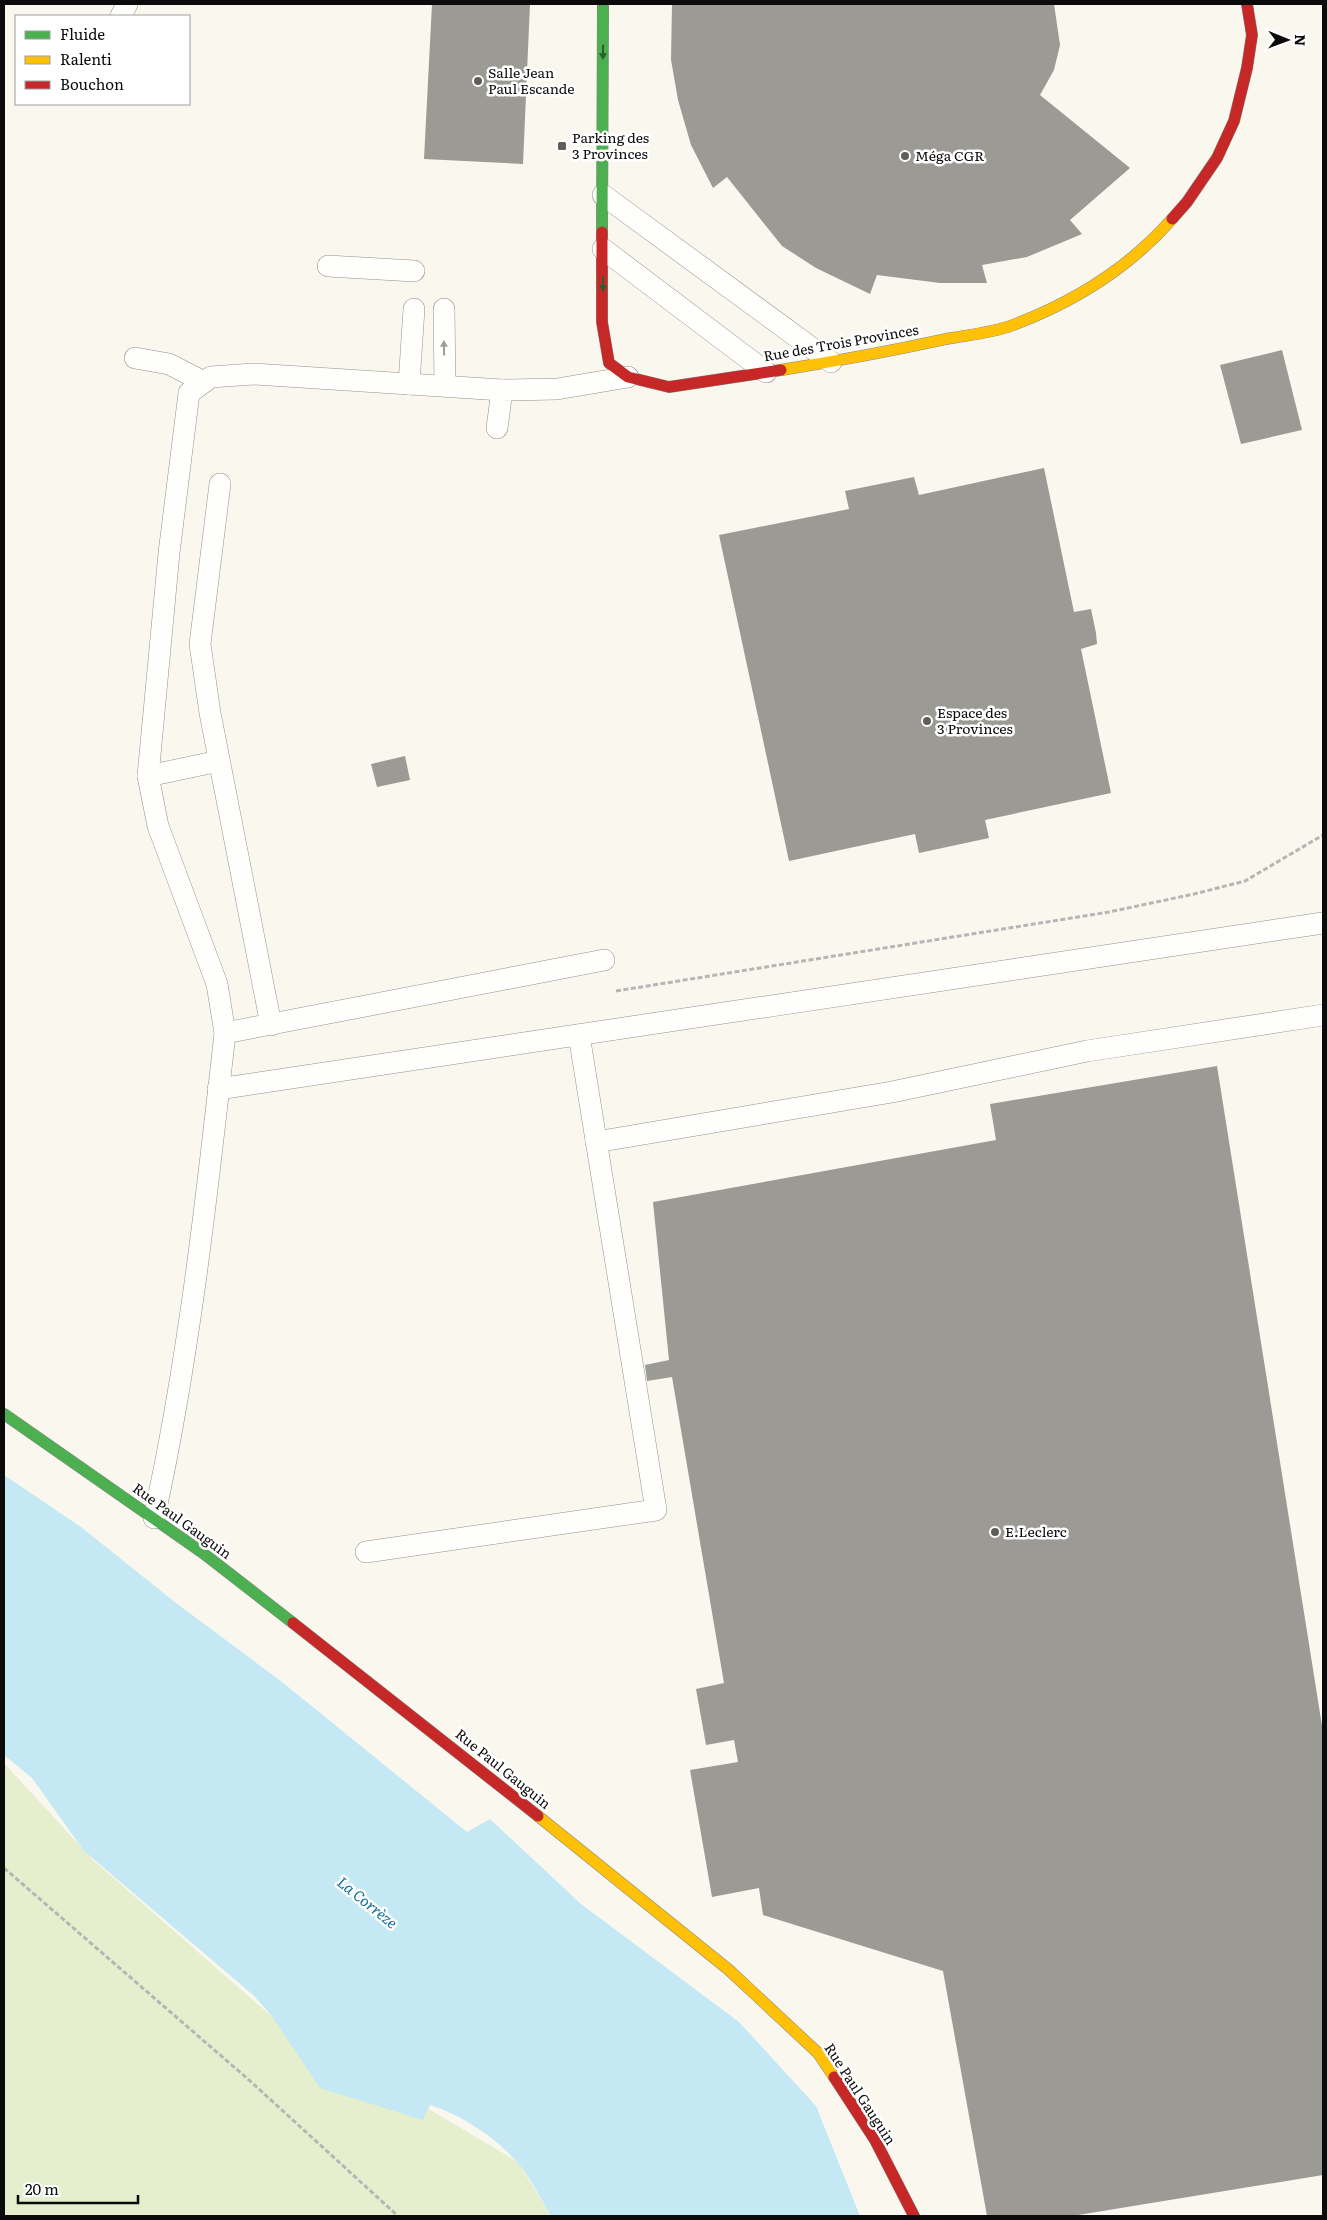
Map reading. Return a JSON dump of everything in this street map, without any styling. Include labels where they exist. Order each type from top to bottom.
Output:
[{"type":"street","name":"Rue des Trois Provinces","points":[[603,4],[602,322],[610,363],[628,377],[670,387],[831,362],[1010,326],[1066,302],[1125,265],[1150,244],[1187,202],[1217,158],[1234,121],[1248,68],[1252,35],[1246,4]]},
{"type":"street","name":"Rue Paul Gauguin","points":[[4,1414],[203,1553],[442,1739],[729,1970],[818,2053],[875,2140],[914,2216]]},
{"type":"lane","points":[[603,195],[831,362]]},
{"type":"lane","points":[[603,249],[766,372]]},
{"type":"lane","points":[[328,266],[414,271]]},
{"type":"lane","points":[[409,384],[414,309]]},
{"type":"lane","points":[[444,309],[445,386]]},
{"type":"lane","points":[[135,358],[168,364],[204,382]]},
{"type":"lane","points":[[154,1518],[168,1453],[182,1368],[224,1034],[218,984],[158,826],[148,776],[169,553],[189,392],[211,377],[253,374],[502,390],[557,389],[628,377]]},
{"type":"lane","points":[[497,428],[502,390]]},
{"type":"lane","points":[[220,484],[200,644],[219,761],[270,1025]]},
{"type":"lane","points":[[148,776],[219,761]]},
{"type":"lane","points":[[218,1089],[1323,923]]},
{"type":"lane","points":[[224,1034],[604,960]]},
{"type":"lane","points":[[596,1142],[892,1092],[1087,1051],[1323,1015]]},
{"type":"lane","points":[[366,1552],[656,1510],[579,1035]]},
{"type":"path","points":[[611,992],[1109,912],[1194,894],[1245,881],[1323,835]]},
{"type":"path","points":[[4,1868],[249,2080],[398,2216]]},
{"type":"green space","points":[[4,1763],[93,1860],[270,2015],[518,2162],[551,2216],[4,2216]]},
{"type":"water","name":"La Corrèze","points":[[4,1475],[81,1527],[176,1603],[282,1682],[467,1832],[490,1819],[581,1904],[739,2022],[816,2106],[860,2216],[551,2216],[530,2180],[516,2161],[498,2143],[476,2127],[453,2114],[430,2105],[423,2120],[320,2088],[271,2015],[253,1995],[84,1851],[32,1778],[4,1755]]},
{"type":"building","name":"Salle Jean Paul Escande","points":[[432,4],[530,4],[523,164],[424,159]]},
{"type":"building","name":"Méga CGR","points":[[672,4],[1054,4],[1060,45],[1054,70],[1040,95],[1130,168],[1070,220],[1082,234],[1027,257],[982,265],[987,283],[940,283],[877,275],[870,294],[816,268],[782,246],[727,177],[713,188],[691,145],[678,100],[671,60]]},
{"type":"building","points":[[1282,350],[1302,430],[1241,444],[1220,365]]},
{"type":"building","name":"Espace des 3 Provinces","points":[[1044,468],[1074,612],[1091,609],[1096,633],[1097,644],[1081,649],[1111,793],[985,820],[989,838],[919,853],[915,834],[789,861],[719,535],[849,509],[845,491],[914,477],[919,495]]},
{"type":"building","points":[[405,756],[410,780],[377,787],[371,764]]},
{"type":"building","name":"E.Leclerc","points":[[1217,1066],[1323,1732],[1323,2175],[1072,2216],[987,2216],[943,1971],[763,1915],[759,1888],[712,1897],[690,1770],[738,1762],[734,1740],[706,1745],[696,1689],[724,1683],[672,1377],[647,1381],[645,1365],[669,1360],[653,1202],[996,1140],[990,1104]]},
{"type":"traffic: fast","points":[[602,232],[603,4]]},
{"type":"traffic: fast","points":[[4,1414],[203,1553],[293,1623]]},
{"type":"traffic: slow","points":[[781,370],[988,332],[1013,325],[1058,306],[1099,282],[1138,253],[1172,219]]},
{"type":"traffic: slow","points":[[538,1816],[729,1970],[818,2053],[834,2077]]},
{"type":"traffic: jam","points":[[1172,219],[1187,202],[1217,158],[1234,121],[1247,68],[1252,35],[1247,4]]},
{"type":"traffic: jam","points":[[602,232],[602,322],[609,363],[628,377],[669,387],[781,370]]},
{"type":"traffic: jam","points":[[293,1623],[538,1816]]},
{"type":"traffic: jam","points":[[834,2077],[875,2140],[914,2216]]},
{"type":"place","name":"Salle Jean Paul Escande","points":[[478,81]]},
{"type":"place","name":"Parking des 3 Provinces","points":[[562,146]]},
{"type":"place","name":"Méga CGR","points":[[905,156]]},
{"type":"place","name":"Espace des 3 Provinces","points":[[927,721]]},
{"type":"place","name":"E.Leclerc","points":[[995,1532]]}]
